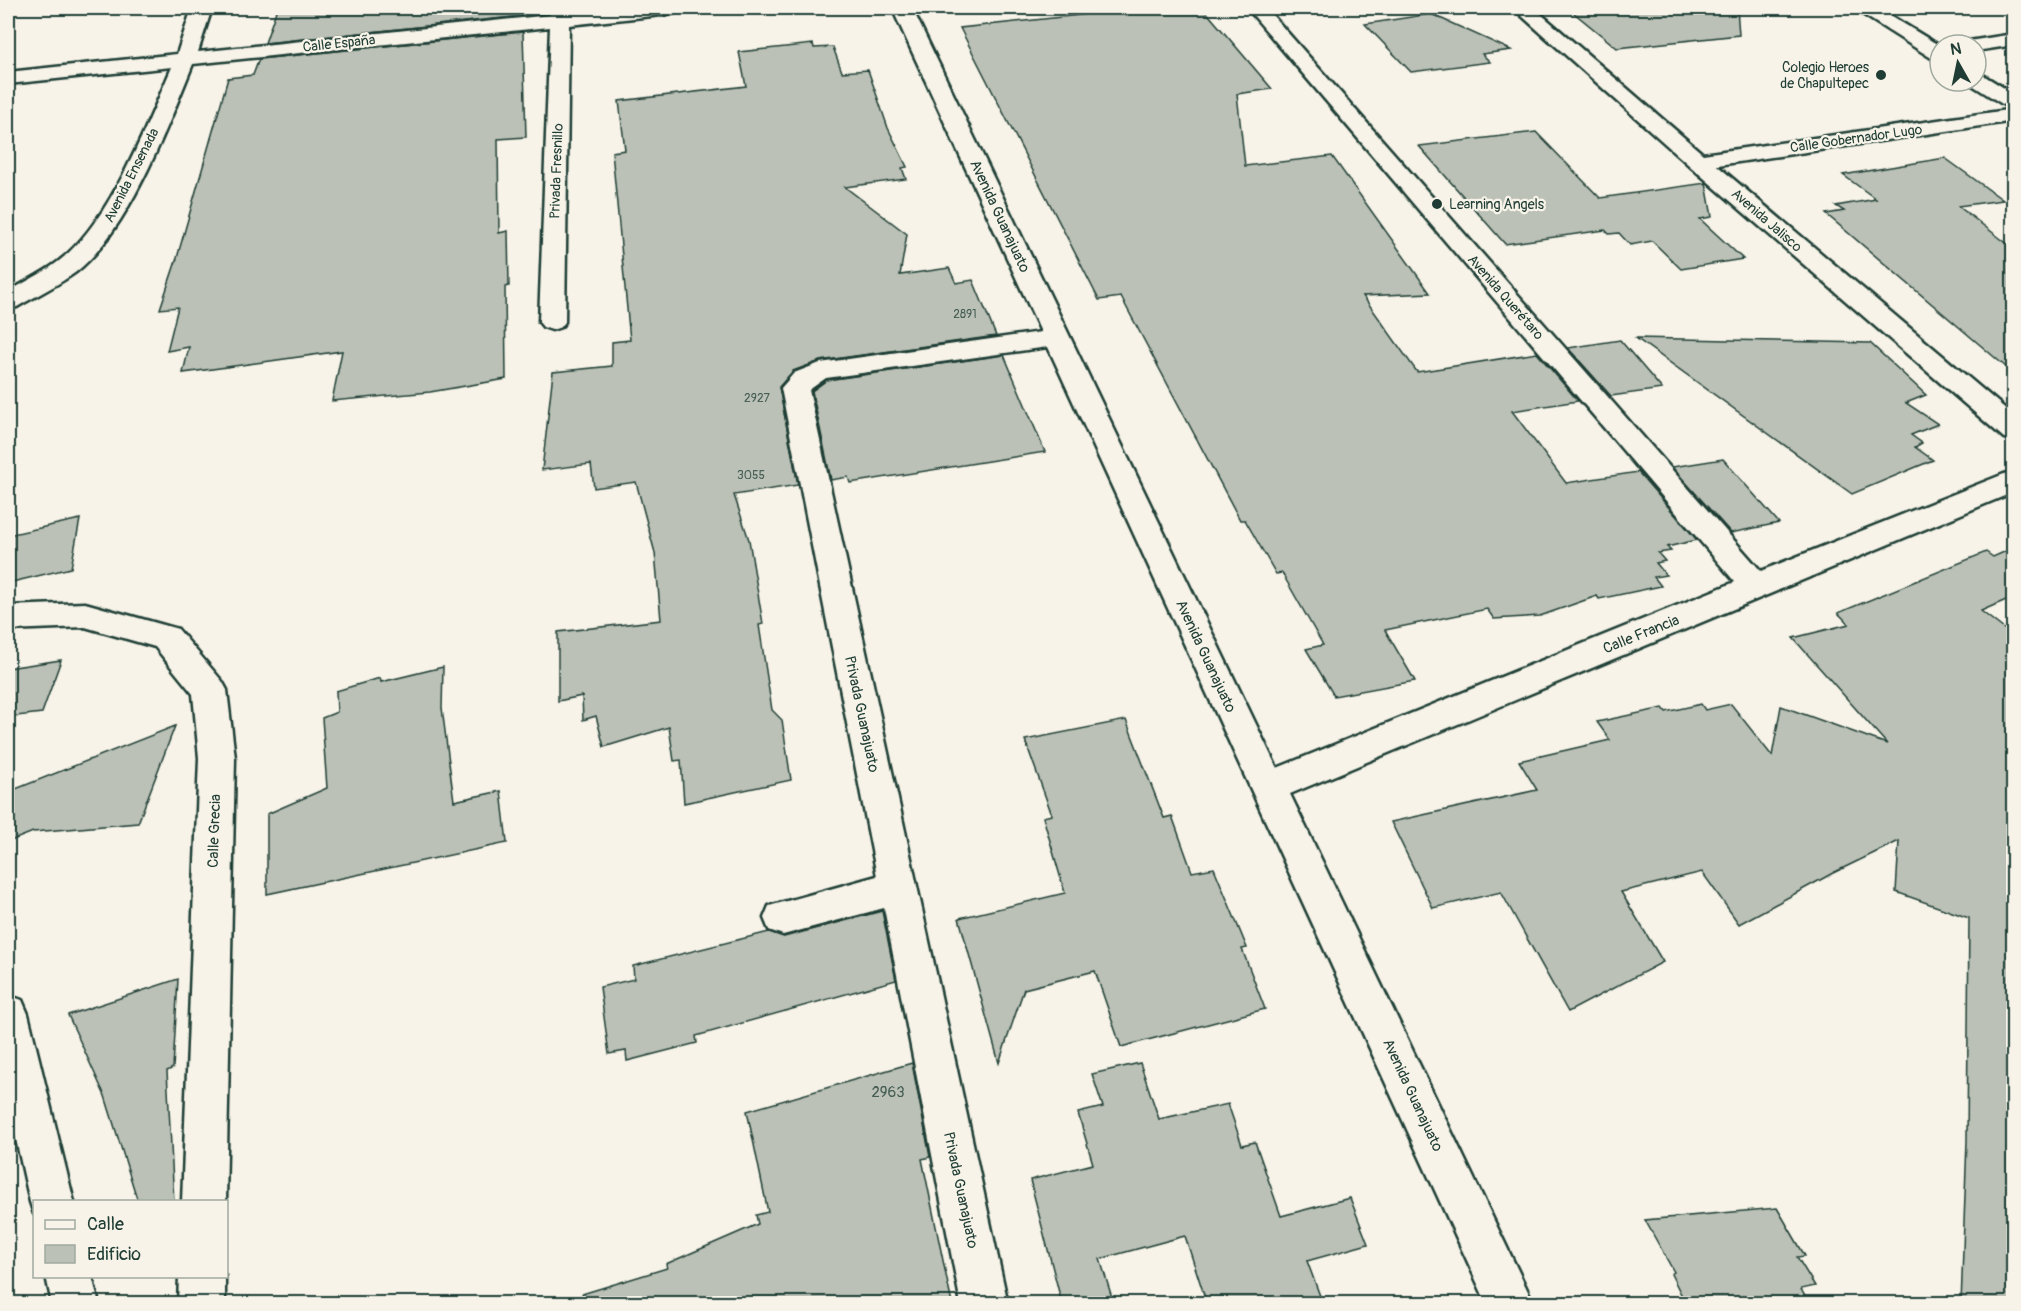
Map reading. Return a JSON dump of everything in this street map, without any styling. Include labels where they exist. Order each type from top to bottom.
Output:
[{"type":"street","name":"Avenida Ensenada","points":[[8,302],[68,266],[104,230],[147,149],[184,60],[202,8]]},
{"type":"street","name":"Calle España","points":[[8,78],[184,60],[560,13],[671,8]]},
{"type":"street","name":"Avenida Guanajuato","points":[[903,8],[1511,1304]]},
{"type":"street","name":"Avenida Querétaro","points":[[1256,8],[1756,586]]},
{"type":"street","name":"Avenida Jalisco","points":[[1523,8],[2013,431]]},
{"type":"street","points":[[1866,8],[1928,46]]},
{"type":"street","name":"Privada Fresnillo","points":[[552,322],[560,13]]},
{"type":"street","points":[[1988,43],[2007,41]]},
{"type":"street","points":[[1988,87],[2013,103]]},
{"type":"street","name":"Calle Gobernador Lugo","points":[[1698,160],[2013,115]]},
{"type":"street","name":"Privada Guanajuato","points":[[984,1304],[795,388],[804,379],[820,371],[1057,338]]},
{"type":"street","name":"Calle Francia","points":[[1269,788],[2013,480]]},
{"type":"street","name":"Calle Grecia","points":[[8,618],[85,615],[166,638],[210,690],[216,758],[204,1200]]},
{"type":"street","points":[[783,918],[898,886]]},
{"type":"street","points":[[8,1014],[52,1200]]},
{"type":"street","points":[[70,1278],[76,1304]]},
{"type":"street","points":[[201,1304],[202,1278]]},
{"type":"building","points":[[277,8],[521,8],[522,16],[265,43]]},
{"type":"building","points":[[1144,8],[1203,8],[1272,89],[1237,94],[1245,166],[1332,156],[1430,293],[1363,296],[1417,372],[1537,353],[1578,401],[1512,411],[1566,483],[1638,472],[1697,540],[1667,547],[1671,551],[1658,553],[1665,561],[1656,563],[1666,575],[1654,577],[1661,586],[1599,599],[1597,596],[1540,616],[1494,619],[1487,609],[1385,630],[1415,681],[1334,696],[1306,649],[1323,645],[1282,573],[1276,574],[1245,520],[1240,520],[1121,297],[1099,300],[960,28]]},
{"type":"building","points":[[1568,8],[1737,8],[1739,35],[1617,48]]},
{"type":"building","points":[[1431,14],[1511,50],[1482,54],[1490,62],[1411,72],[1365,24]]},
{"type":"building","points":[[523,32],[526,137],[498,139],[499,233],[508,231],[509,286],[505,287],[506,379],[430,392],[332,401],[342,351],[183,373],[189,347],[167,351],[178,307],[160,309],[177,258],[228,78],[253,75],[259,59]]},
{"type":"building","points":[[813,44],[814,48],[833,47],[842,72],[868,70],[888,128],[907,167],[902,168],[906,179],[845,187],[907,234],[900,275],[949,268],[956,283],[973,280],[996,336],[820,361],[793,371],[779,387],[798,485],[734,495],[749,540],[763,624],[759,625],[772,710],[782,720],[791,780],[684,803],[681,760],[674,761],[669,727],[604,747],[596,716],[583,720],[582,696],[558,701],[558,632],[661,620],[655,553],[636,482],[594,488],[591,464],[542,470],[553,372],[612,366],[612,342],[630,340],[612,152],[625,150],[619,101],[746,86],[739,52]]},
{"type":"building","points":[[1536,132],[1600,198],[1706,183],[1712,217],[1700,219],[1743,259],[1681,269],[1652,241],[1630,245],[1619,233],[1609,234],[1605,230],[1505,244],[1419,146]]},
{"type":"building","points":[[1945,158],[2003,200],[1958,206],[2013,248],[2013,373],[1826,214],[1844,211],[1836,206],[1876,199],[1843,175]]},
{"type":"building","points":[[1636,338],[1870,343],[1926,395],[1906,403],[1938,424],[1911,435],[1922,443],[1915,447],[1933,460],[1852,494]]},
{"type":"building","points":[[1620,340],[1662,389],[1611,396],[1568,348]]},
{"type":"building","points":[[1004,355],[1045,452],[850,483],[848,477],[831,480],[812,391],[827,380]]},
{"type":"building","points":[[1723,459],[1779,523],[1731,533],[1672,467]]},
{"type":"building","points":[[80,519],[71,568],[8,583],[8,535]]},
{"type":"building","points":[[2013,548],[2013,597],[1981,611],[2013,636],[2013,1304],[1961,1304],[1967,1141],[1969,918],[1896,892],[1899,841],[1833,873],[1739,924],[1702,872],[1621,892],[1663,962],[1568,1012],[1501,892],[1433,908],[1391,822],[1537,790],[1519,761],[1610,740],[1597,722],[1663,708],[1666,712],[1701,704],[1705,710],[1731,704],[1772,756],[1781,706],[1887,744],[1793,638],[1849,624],[1838,613],[1986,552],[1993,557]]},
{"type":"building","points":[[61,660],[42,713],[8,717],[8,668]]},
{"type":"building","points":[[443,667],[442,708],[454,801],[501,791],[507,843],[267,894],[267,814],[327,788],[322,718],[337,712],[336,691],[380,678],[381,682]]},
{"type":"building","points":[[1126,720],[1164,818],[1172,816],[1192,872],[1214,868],[1247,948],[1242,949],[1265,1009],[1121,1047],[1095,971],[1024,989],[999,1063],[959,918],[1065,893],[1043,817],[1052,815],[1025,740]]},
{"type":"building","points":[[175,726],[138,823],[33,832],[8,842],[8,792]]},
{"type":"building","points":[[882,911],[896,980],[696,1036],[697,1043],[627,1061],[626,1051],[609,1054],[600,987],[634,979],[633,966],[769,932],[784,937]]},
{"type":"building","points":[[178,979],[173,1068],[167,1071],[174,1200],[137,1200],[105,1096],[68,1015]]},
{"type":"building","points":[[912,1063],[930,1157],[922,1159],[952,1304],[584,1304],[582,1294],[667,1268],[666,1264],[758,1224],[756,1215],[768,1212],[747,1111]]},
{"type":"building","points":[[1140,1063],[1159,1119],[1228,1104],[1242,1145],[1255,1142],[1281,1216],[1350,1198],[1368,1244],[1307,1261],[1323,1304],[1207,1304],[1185,1236],[1100,1259],[1114,1304],[1062,1304],[1030,1180],[1093,1164],[1078,1113],[1103,1107],[1092,1074]]},
{"type":"building","points":[[1777,1208],[1805,1256],[1797,1257],[1815,1286],[1801,1289],[1809,1304],[1686,1304],[1671,1274],[1674,1272],[1645,1220]]},
{"type":"place","name":"Colegio Heroes de Chapultepec","points":[[1881,75]]},
{"type":"place","name":"Learning Angels","points":[[1437,204]]}]
